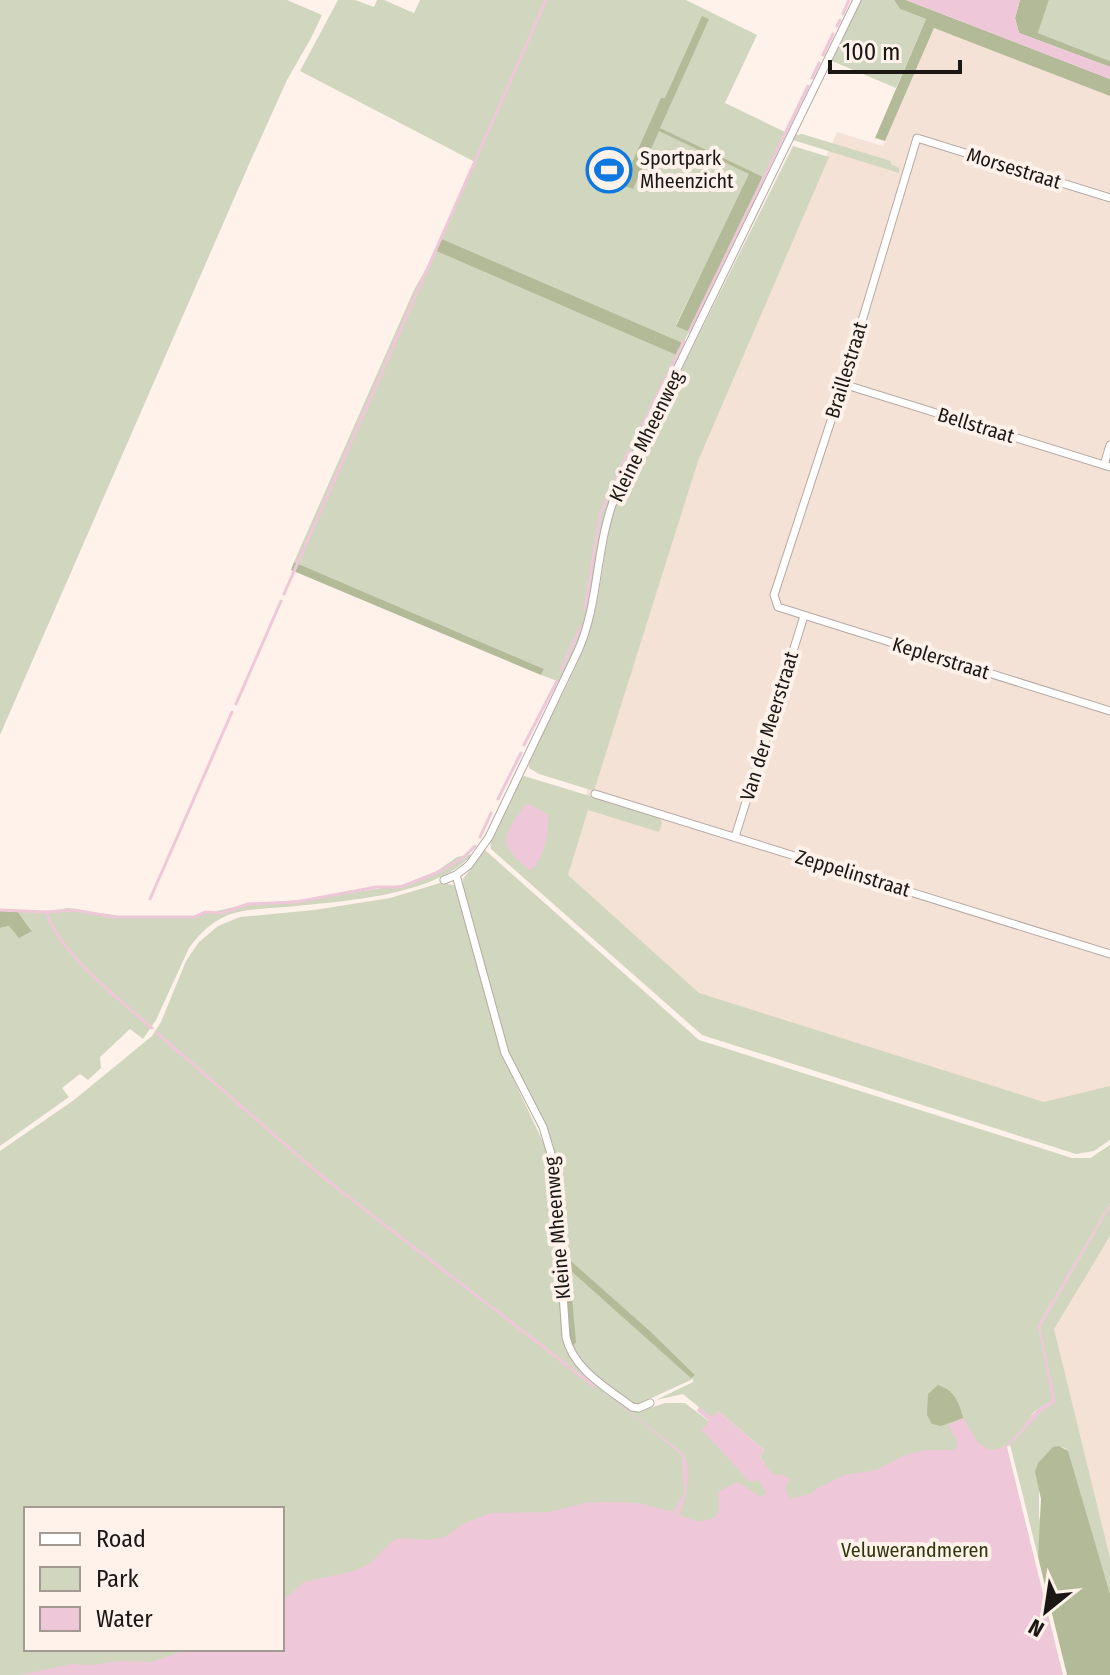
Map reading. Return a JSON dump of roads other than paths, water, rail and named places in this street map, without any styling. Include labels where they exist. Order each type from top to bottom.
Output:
[{"type":"street","name":"Kleine Mheenweg","points":[[444,880],[469,865],[489,837],[578,651],[589,622],[601,537],[616,494],[857,0]]},
{"type":"street","name":"Morsestraat","points":[[917,138],[1110,198]]},
{"type":"street","name":"Braillestraat","points":[[774,601],[917,138]]},
{"type":"street","name":"Bellstraat","points":[[843,384],[1107,466]]},
{"type":"street","points":[[1107,466],[1110,445]]},
{"type":"street","name":"Keplerstraat","points":[[774,601],[778,607],[804,616],[1110,711]]},
{"type":"street","name":"Van der Meerstraat","points":[[735,837],[804,616]]},
{"type":"street","name":"Zeppelinstraat","points":[[595,794],[1110,954]]},
{"type":"street","name":"Kleine Mheenweg","points":[[456,875],[505,1053],[543,1127],[554,1164],[569,1350],[585,1369],[632,1407],[639,1408],[650,1403]]},
{"type":"water","points":[[906,0],[1020,0],[1015,18],[1019,33],[1110,67],[1110,79]]},
{"type":"water","points":[[530,804],[548,815],[548,822],[542,853],[530,870],[512,853],[506,840],[517,816],[525,805]]},
{"type":"water","name":"Veluwerandmeren","points":[[1110,1203],[1040,1327],[1056,1402],[1007,1447],[1063,1675],[20,1675],[71,1664],[151,1662],[183,1651],[284,1651],[284,1599],[304,1582],[354,1571],[370,1563],[394,1540],[445,1537],[464,1523],[491,1513],[549,1512],[585,1503],[605,1502],[638,1503],[673,1512],[684,1493],[682,1455],[601,1390],[683,1453],[688,1476],[679,1515],[699,1522],[714,1518],[719,1511],[719,1491],[738,1482],[760,1497],[766,1493],[759,1480],[750,1482],[702,1430],[709,1421],[697,1411],[699,1407],[712,1417],[718,1411],[764,1450],[760,1457],[772,1474],[790,1479],[785,1488],[790,1499],[813,1493],[844,1475],[877,1470],[902,1456],[925,1450],[953,1450],[957,1447],[956,1439],[948,1425],[963,1418],[981,1445],[997,1449],[1012,1439],[1036,1411],[1052,1400],[1038,1325]]},
{"type":"waterway","points":[[284,594],[546,0]]},
{"type":"waterway","points":[[843,14],[849,0]]},
{"type":"waterway","points":[[837,26],[840,20]]},
{"type":"waterway","points":[[823,55],[833,34]]},
{"type":"waterway","points":[[812,78],[819,63]]},
{"type":"waterway","points":[[689,332],[808,86]]},
{"type":"waterway","points":[[639,432],[684,341]]},
{"type":"waterway","points":[[585,609],[600,514],[629,451]]},
{"type":"waterway","points":[[236,704],[281,601]]},
{"type":"waterway","points":[[561,670],[580,628]]},
{"type":"waterway","points":[[524,745],[557,681]]},
{"type":"waterway","points":[[150,899],[232,712]]},
{"type":"waterway","points":[[498,799],[521,753]]},
{"type":"waterway","points":[[480,837],[491,813]]},
{"type":"waterway","points":[[0,910],[74,910],[113,917],[194,917],[206,912],[221,913],[248,904],[296,902],[376,887],[401,887],[462,859],[475,846]]},
{"type":"waterway","points":[[47,912],[53,927],[76,958],[152,1028]]},
{"type":"waterway","points":[[156,1032],[324,1178],[594,1386]]},
{"type":"place","name":"Sportpark Mheenzicht","points":[[609,170]]}]
